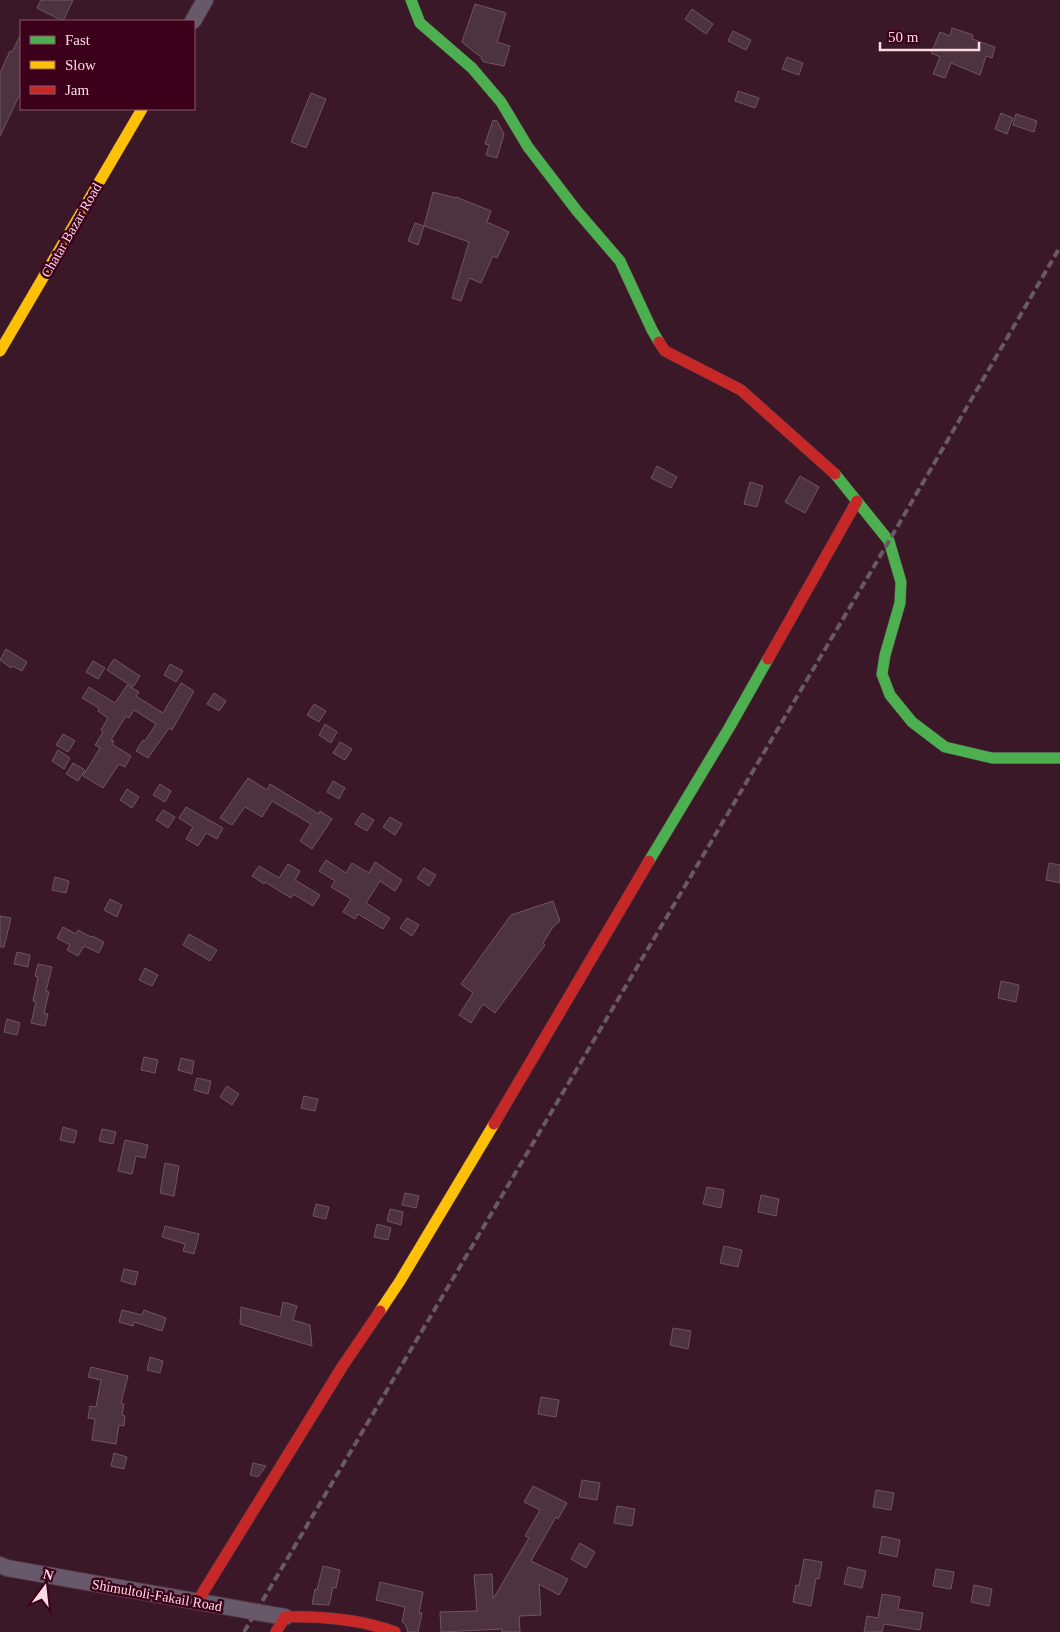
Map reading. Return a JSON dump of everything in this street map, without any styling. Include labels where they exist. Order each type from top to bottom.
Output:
[{"type":"street","points":[[194,20],[205,0]]},
{"type":"street","points":[[411,0],[420,23],[472,68],[501,102],[528,147],[577,212],[620,261],[652,330],[665,351],[741,390],[836,475],[889,541],[901,582],[900,603],[885,655],[882,674],[890,695],[912,722],[945,747],[992,758],[1060,758]]},
{"type":"street","name":"Chatar Bazar Road","points":[[0,351],[141,110]]},
{"type":"street","points":[[197,1602],[342,1367],[400,1281],[463,1176],[624,905],[666,830],[729,728],[857,501]]},
{"type":"street","name":"Shimultoli-Fakail Road","points":[[0,1565],[7,1568],[285,1617]]},
{"type":"street","points":[[276,1632],[285,1617],[324,1616],[380,1626],[395,1632]]},
{"type":"building","points":[[41,0],[73,0],[63,20],[37,8]]},
{"type":"building","points":[[475,4],[506,13],[497,42],[510,46],[504,66],[484,62],[481,59],[482,57],[462,42]]},
{"type":"building","points":[[692,9],[713,24],[706,34],[685,19]]},
{"type":"building","points":[[952,28],[973,35],[972,39],[995,47],[992,58],[986,56],[980,75],[951,63],[945,78],[933,74],[940,57],[931,53],[940,32],[950,36]]},
{"type":"building","points":[[733,31],[751,40],[746,50],[728,41]]},
{"type":"building","points":[[20,36],[20,94],[0,136],[0,73],[10,51],[12,52]]},
{"type":"building","points":[[787,57],[803,63],[799,75],[782,69]]},
{"type":"building","points":[[738,91],[759,98],[755,108],[735,101]]},
{"type":"building","points":[[311,93],[326,99],[306,148],[291,142]]},
{"type":"building","points":[[1001,113],[1013,118],[1007,134],[995,129]]},
{"type":"building","points":[[1016,114],[1037,121],[1034,132],[1013,125]]},
{"type":"building","points":[[493,120],[497,121],[504,134],[497,158],[486,155],[489,145],[485,144]]},
{"type":"building","points":[[433,192],[456,197],[491,211],[487,222],[509,232],[497,258],[493,256],[481,283],[469,278],[461,301],[452,298],[469,242],[424,226]]},
{"type":"building","points":[[415,223],[424,226],[418,245],[408,241]]},
{"type":"building","points":[[657,466],[677,477],[671,488],[651,478]]},
{"type":"building","points":[[800,476],[819,487],[805,513],[785,502]]},
{"type":"building","points":[[750,482],[763,486],[757,507],[744,504]]},
{"type":"building","points":[[6,649],[27,662],[22,671],[12,666],[11,668],[0,660]]},
{"type":"building","points":[[114,659],[140,676],[133,687],[107,670]]},
{"type":"building","points":[[93,661],[105,668],[98,679],[86,672]]},
{"type":"building","points":[[170,664],[183,671],[176,682],[164,675]]},
{"type":"building","points":[[181,683],[194,691],[172,730],[169,728],[148,758],[136,751],[156,724],[134,710],[129,718],[126,716],[111,740],[114,741],[112,744],[131,756],[125,767],[119,764],[103,788],[83,776],[100,748],[95,745],[103,732],[101,730],[108,718],[98,711],[99,708],[82,698],[89,687],[115,703],[127,685],[139,692],[136,696],[163,713]]},
{"type":"building","points":[[214,693],[226,701],[219,711],[207,704]]},
{"type":"building","points":[[314,704],[326,711],[319,722],[307,715]]},
{"type":"building","points":[[325,724],[337,732],[331,743],[319,735]]},
{"type":"building","points":[[63,734],[75,741],[68,752],[56,745]]},
{"type":"building","points":[[340,742],[352,749],[345,760],[333,753]]},
{"type":"building","points":[[58,750],[70,758],[64,769],[52,761]]},
{"type":"building","points":[[73,763],[85,770],[78,781],[66,774]]},
{"type":"building","points":[[248,778],[267,790],[270,784],[319,814],[320,811],[332,819],[312,849],[300,841],[311,824],[272,801],[262,817],[245,807],[232,825],[220,818]]},
{"type":"building","points":[[333,781],[345,788],[339,799],[327,792]]},
{"type":"building","points":[[160,784],[171,791],[165,802],[153,795]]},
{"type":"building","points":[[127,789],[139,797],[132,808],[120,800]]},
{"type":"building","points":[[186,807],[223,828],[217,839],[206,833],[198,846],[186,839],[193,827],[179,818]]},
{"type":"building","points":[[163,810],[175,817],[168,828],[156,820]]},
{"type":"building","points":[[362,813],[374,820],[367,831],[355,824]]},
{"type":"building","points":[[390,817],[402,824],[395,835],[383,827]]},
{"type":"building","points":[[326,860],[346,873],[352,863],[369,873],[375,862],[402,880],[395,891],[380,881],[366,903],[390,918],[383,929],[358,914],[355,919],[343,912],[351,899],[331,887],[335,881],[319,871]]},
{"type":"building","points":[[1049,863],[1060,865],[1060,883],[1046,880]]},
{"type":"building","points":[[288,864],[300,871],[295,880],[320,895],[313,906],[293,894],[291,898],[252,876],[259,866],[279,878]]},
{"type":"building","points":[[424,868],[436,875],[429,886],[417,878]]},
{"type":"building","points":[[55,877],[69,881],[66,893],[52,890]]},
{"type":"building","points":[[110,899],[122,905],[117,917],[104,910]]},
{"type":"building","points":[[553,901],[560,921],[553,927],[543,943],[545,945],[495,1013],[483,1004],[471,1023],[459,1015],[473,993],[461,984],[511,915]]},
{"type":"building","points":[[0,916],[11,918],[4,947],[0,947]]},
{"type":"building","points":[[407,918],[419,925],[412,936],[400,928]]},
{"type":"building","points":[[63,927],[76,934],[78,930],[104,942],[99,953],[84,946],[78,956],[67,950],[70,945],[57,938]]},
{"type":"building","points":[[189,934],[217,950],[210,961],[183,945]]},
{"type":"building","points":[[17,952],[30,955],[28,967],[14,964]]},
{"type":"building","points":[[38,964],[52,967],[46,991],[49,992],[44,1013],[48,1014],[45,1026],[31,1023],[36,1002],[33,1001],[38,977],[35,976]]},
{"type":"building","points":[[145,968],[158,975],[152,986],[139,980]]},
{"type":"building","points":[[1001,981],[1019,985],[1016,1002],[998,998]]},
{"type":"building","points":[[7,1019],[20,1023],[17,1035],[4,1032]]},
{"type":"building","points":[[144,1057],[158,1060],[155,1073],[141,1070]]},
{"type":"building","points":[[181,1058],[194,1061],[192,1074],[178,1070]]},
{"type":"building","points":[[197,1078],[211,1081],[208,1094],[194,1090]]},
{"type":"building","points":[[227,1086],[239,1094],[232,1105],[220,1097]]},
{"type":"building","points":[[304,1096],[318,1099],[315,1111],[301,1108]]},
{"type":"building","points":[[63,1127],[77,1131],[74,1143],[60,1140]]},
{"type":"building","points":[[102,1129],[116,1132],[113,1144],[99,1141]]},
{"type":"building","points":[[125,1140],[148,1145],[145,1158],[136,1156],[132,1174],[118,1171]]},
{"type":"building","points":[[165,1163],[179,1166],[174,1196],[160,1193]]},
{"type":"building","points":[[707,1187],[724,1190],[721,1208],[703,1204]]},
{"type":"building","points":[[405,1193],[419,1196],[416,1208],[402,1205]]},
{"type":"building","points":[[761,1195],[779,1199],[776,1216],[758,1212]]},
{"type":"building","points":[[316,1204],[329,1207],[326,1219],[313,1216]]},
{"type":"building","points":[[390,1209],[403,1212],[401,1225],[387,1221]]},
{"type":"building","points":[[377,1224],[391,1228],[388,1240],[374,1237]]},
{"type":"building","points":[[165,1226],[199,1234],[194,1254],[183,1251],[185,1244],[162,1237]]},
{"type":"building","points":[[724,1246],[742,1250],[738,1267],[720,1263]]},
{"type":"building","points":[[124,1269],[138,1272],[135,1285],[121,1281]]},
{"type":"building","points":[[283,1302],[297,1306],[293,1320],[310,1325],[312,1346],[240,1324],[241,1307],[280,1317]]},
{"type":"building","points":[[122,1310],[142,1315],[144,1310],[166,1318],[162,1331],[134,1322],[133,1326],[119,1322]]},
{"type":"building","points":[[673,1328],[691,1331],[688,1349],[670,1345]]},
{"type":"building","points":[[150,1357],[163,1361],[160,1373],[147,1370]]},
{"type":"building","points":[[91,1367],[128,1376],[121,1403],[124,1404],[122,1415],[125,1416],[124,1426],[119,1425],[116,1444],[92,1440],[95,1419],[88,1418],[90,1406],[96,1407],[101,1380],[88,1377]]},
{"type":"building","points":[[541,1397],[559,1400],[556,1417],[538,1414]]},
{"type":"building","points":[[114,1453],[127,1457],[124,1469],[111,1466]]},
{"type":"building","points":[[253,1463],[266,1466],[258,1477],[250,1475]]},
{"type":"building","points":[[582,1480],[600,1483],[597,1500],[579,1497]]},
{"type":"building","points":[[533,1486],[567,1503],[558,1519],[556,1517],[531,1561],[568,1579],[559,1595],[539,1584],[541,1615],[519,1616],[520,1632],[502,1632],[502,1629],[441,1632],[440,1612],[477,1611],[474,1575],[492,1574],[493,1599],[529,1538],[525,1536],[540,1510],[524,1502]]},
{"type":"building","points":[[876,1490],[894,1493],[891,1510],[873,1507]]},
{"type":"building","points":[[617,1506],[635,1509],[632,1526],[614,1523]]},
{"type":"building","points":[[882,1536],[900,1540],[897,1557],[879,1553]]},
{"type":"building","points":[[580,1543],[595,1552],[586,1568],[571,1559]]},
{"type":"building","points":[[804,1559],[822,1562],[819,1579],[816,1578],[811,1606],[793,1602],[796,1585],[799,1586]]},
{"type":"building","points":[[323,1566],[340,1570],[336,1588],[333,1587],[329,1605],[312,1604],[315,1589],[317,1590]]},
{"type":"building","points":[[848,1567],[866,1571],[862,1588],[844,1584]]},
{"type":"building","points":[[936,1569],[954,1572],[951,1589],[933,1586]]},
{"type":"building","points":[[380,1582],[423,1592],[419,1613],[422,1613],[418,1632],[408,1632],[405,1624],[402,1622],[405,1607],[376,1600]]},
{"type":"building","points":[[974,1585],[992,1589],[989,1606],[971,1602]]},
{"type":"building","points":[[882,1594],[900,1597],[898,1609],[923,1613],[920,1630],[884,1624],[882,1632],[864,1632],[867,1616],[878,1618]]},
{"type":"railway","points":[[244,1632],[889,541],[1060,247]]},
{"type":"traffic: fast","points":[[411,0],[420,23],[472,68],[501,102],[528,147],[577,211],[620,261],[659,342]]},
{"type":"traffic: fast","points":[[835,474],[889,541],[901,582],[900,603],[885,655],[882,674],[890,695],[912,722],[945,747],[992,758],[1060,758]]},
{"type":"traffic: fast","points":[[649,861],[768,659]]},
{"type":"traffic: slow","points":[[0,351],[141,110]]},
{"type":"traffic: slow","points":[[380,1311],[494,1124]]},
{"type":"traffic: jam","points":[[659,342],[665,351],[741,390],[835,474]]},
{"type":"traffic: jam","points":[[768,659],[857,501]]},
{"type":"traffic: jam","points":[[494,1124],[649,861]]},
{"type":"traffic: jam","points":[[197,1602],[342,1367],[380,1311]]},
{"type":"traffic: jam","points":[[276,1632],[285,1617],[354,1621],[395,1632]]}]
